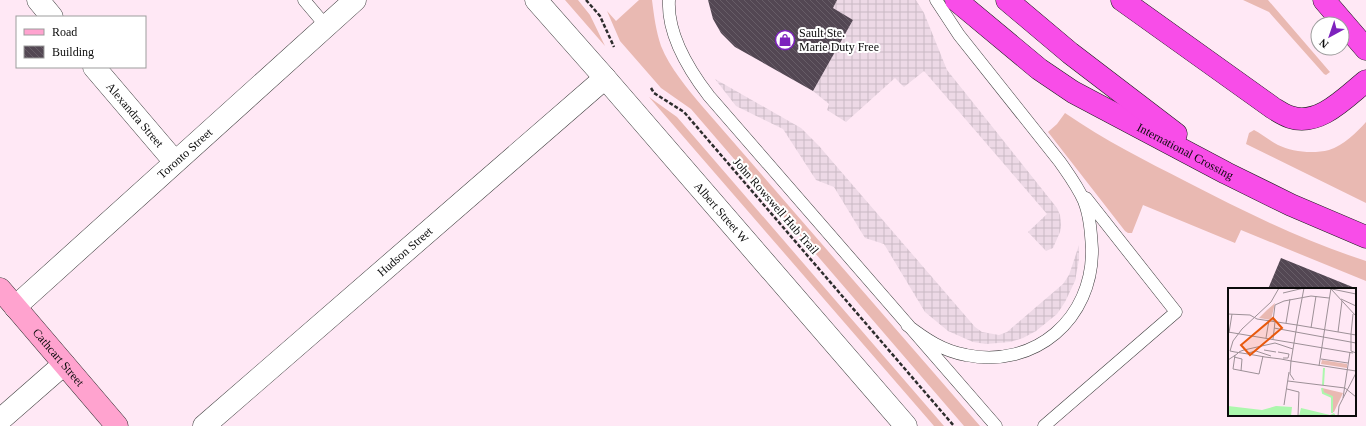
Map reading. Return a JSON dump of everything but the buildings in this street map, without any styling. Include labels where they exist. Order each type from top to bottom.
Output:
[{"type":"highway","name":"International Crossing","points":[[956,0],[1038,69],[1055,81],[1226,173]]},
{"type":"highway","name":"International Crossing","points":[[1007,0],[1070,53],[1226,173]]},
{"type":"highway","points":[[1023,0],[1070,53]]},
{"type":"highway","points":[[1122,0],[1273,108],[1290,118],[1308,119],[1322,114],[1336,105],[1366,81]]},
{"type":"highway","points":[[1324,0],[1366,49]]},
{"type":"highway","points":[[1226,173],[1291,206],[1366,237]]},
{"type":"street","points":[[38,0],[51,16]]},
{"type":"street","name":"Toronto Street","points":[[15,307],[355,0]]},
{"type":"street","name":"Albert Street W","points":[[536,0],[906,426]]},
{"type":"street","name":"Alexandra Street","points":[[95,68],[175,162]]},
{"type":"street","name":"Hudson Street","points":[[204,426],[605,78]]},
{"type":"street","name":"Cathcart Street","points":[[0,289],[117,426]]},
{"type":"street","points":[[0,420],[64,364]]},
{"type":"lane","points":[[304,0],[326,26]]},
{"type":"lane","points":[[669,0],[671,22],[684,56],[695,77],[709,96],[996,426]]},
{"type":"lane","points":[[936,0],[960,35],[1176,312],[1044,426]]},
{"type":"lane","points":[[907,325],[938,346],[964,355],[981,358],[1009,356],[1020,353],[1039,345],[1053,335],[1076,309],[1084,294],[1090,276],[1092,259],[1090,222],[1084,202],[1074,183]]},
{"type":"path","points":[[586,0],[600,16],[613,47],[618,52]]},
{"type":"path","name":"John Rowswell Hub Trail","points":[[649,87],[654,93],[684,112],[954,426]]},
{"type":"shaded area","points":[[565,0],[578,0],[590,15],[605,46]]},
{"type":"shaded area","points":[[639,0],[652,0],[656,29],[661,46],[679,78],[980,426],[964,426],[691,109],[661,88],[620,41],[607,11],[616,21]]},
{"type":"shaded area","points":[[828,0],[916,0],[924,13],[947,70],[1057,208],[1060,215],[1061,225],[1060,232],[1053,248],[1046,251],[1028,232],[1047,214],[924,71],[904,87],[895,78],[846,122],[827,110],[829,104],[813,91],[853,20],[833,8]]},
{"type":"shaded area","points":[[1243,0],[1268,0],[1310,49],[1310,56],[1316,56],[1330,72],[1326,75],[1324,74],[1269,12]]},
{"type":"shaded area","points":[[715,79],[801,128],[819,146],[975,327],[982,332],[999,335],[1007,332],[1063,284],[1069,275],[1079,245],[1079,259],[1075,281],[1065,302],[1057,314],[1036,331],[1023,338],[1010,342],[986,344],[973,342],[948,331],[925,312],[884,244],[865,238],[834,187],[816,180],[783,129],[736,106]]},
{"type":"shaded area","points":[[649,97],[677,117],[944,426],[934,426]]},
{"type":"shaded area","points":[[1065,113],[1125,150],[1231,204],[1297,235],[1366,261],[1366,281],[1241,230],[1235,243],[1143,205],[1132,233],[1128,233],[1048,132],[1057,124]]},
{"type":"shaded area","points":[[1366,122],[1366,203],[1246,144],[1249,133],[1254,130],[1278,145],[1296,151],[1310,152],[1329,150],[1344,142]]},
{"type":"place","name":"Sault Ste. Marie Duty Free","points":[[785,40]]}]
